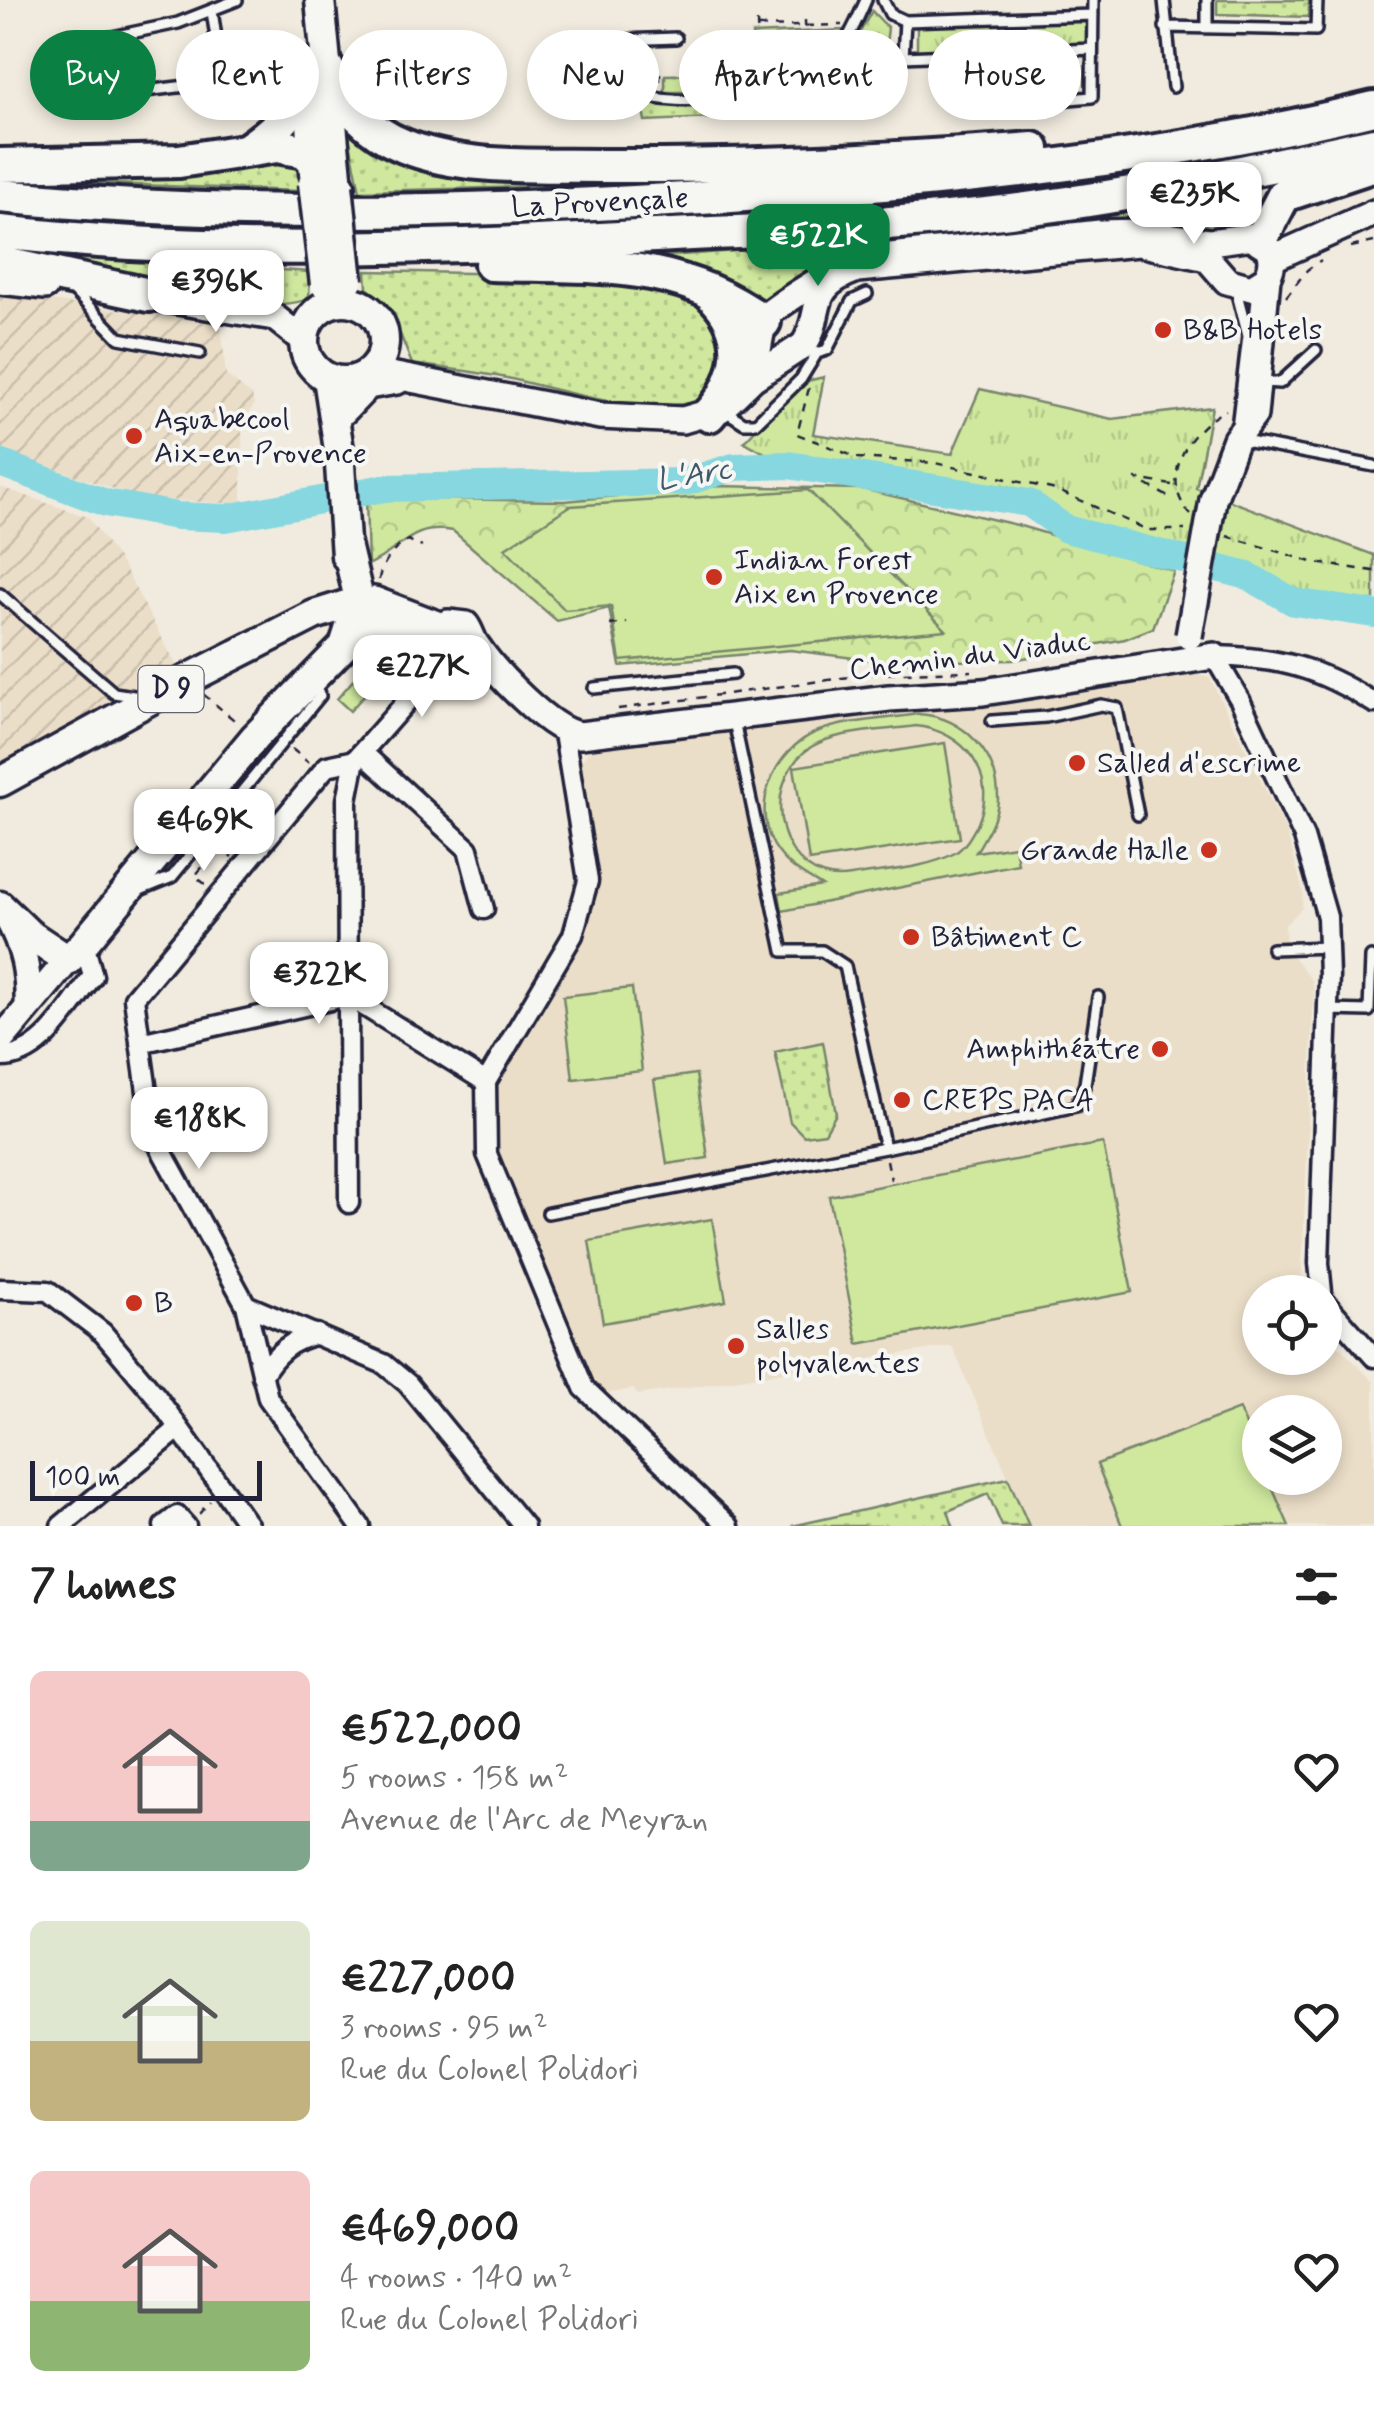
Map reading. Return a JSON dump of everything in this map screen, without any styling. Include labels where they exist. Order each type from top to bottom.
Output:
[{"type":"highway","points":[[319,70],[347,105],[400,144],[448,158],[548,165],[758,165],[951,155],[1065,146],[1244,121],[1367,110]]},
{"type":"highway","name":"La Provençale","points":[[0,196],[199,210],[324,212],[527,208],[689,199],[886,186],[1090,164],[1214,144],[1367,110]]},
{"type":"highway","points":[[243,152],[285,120]]},
{"type":"highway","name":"La Provençale","points":[[0,232],[192,246],[525,243],[894,223],[1032,208],[1217,178],[1374,144]]},
{"type":"highway","points":[[0,165],[132,163],[294,148],[322,176]]},
{"type":"highway","points":[[1258,253],[1284,195],[1374,165]]},
{"type":"highway","points":[[192,246],[310,257],[638,269],[668,274],[705,288],[770,321]]},
{"type":"highway","points":[[0,263],[149,295]]},
{"type":"highway","points":[[705,288],[722,305],[738,343],[732,381],[715,412]]},
{"type":"main road","points":[[302,0],[309,30]]},
{"type":"main road","points":[[319,30],[320,0]]},
{"type":"main road","points":[[319,111],[322,176],[338,293]]},
{"type":"main road","points":[[1228,280],[1219,258],[1258,253],[1374,213]]},
{"type":"main road","points":[[753,378],[770,321],[836,266],[854,260],[1140,232],[1258,253]]},
{"type":"main road","points":[[338,293],[308,324],[304,340],[310,364],[600,416],[683,420],[715,412],[753,378],[807,343],[813,307],[825,287],[856,270],[1139,243],[1208,258],[1228,280],[1251,288],[1258,253]]},
{"type":"main road","points":[[1186,648],[1204,509],[1236,439],[1254,415],[1250,381],[1258,253]]},
{"type":"main road","points":[[0,281],[149,295],[274,317],[304,340]]},
{"type":"main road","points":[[338,293],[364,307],[380,326],[375,373],[344,411]]},
{"type":"main road","points":[[770,321],[802,311],[807,343]]},
{"type":"main road","points":[[770,321],[772,348],[807,343]]},
{"type":"main road","points":[[0,1041],[268,739],[358,607],[346,550],[340,450],[344,411],[375,373]]},
{"type":"main road","points":[[340,450],[332,426],[375,373]]},
{"type":"main road","points":[[314,615],[327,602],[346,550]]},
{"type":"main road","points":[[358,607],[452,643],[495,668],[564,733]]},
{"type":"main road","name":"D 9","points":[[0,782],[314,615],[358,607]]},
{"type":"main road","name":"Chemin du Viaduc","points":[[564,733],[580,735],[982,692],[1186,648],[1214,656]]},
{"type":"main road","points":[[0,906],[30,934],[76,952]]},
{"type":"main road","points":[[0,906],[24,952],[28,1008]]},
{"type":"street","points":[[350,1203],[348,800],[358,756],[438,666],[452,643]]},
{"type":"street","points":[[1214,656],[1240,700],[1304,837],[1321,887],[1330,946],[1320,1275]]},
{"type":"street","name":"Chemin du Viaduc","points":[[1214,656],[1278,659],[1316,669],[1374,703]]},
{"type":"street","points":[[564,733],[588,881],[573,935],[486,1082],[487,1154],[584,1388],[729,1526]]},
{"type":"street","points":[[358,756],[326,766],[136,992],[153,1135],[246,1305],[268,1398],[297,1444],[360,1526]]},
{"type":"street","points":[[358,756],[468,849],[484,909]]},
{"type":"street","points":[[0,1057],[23,1055],[44,1037],[93,976],[76,952]]},
{"type":"street","points":[[140,1043],[348,996],[486,1082]]},
{"type":"street","points":[[0,1288],[48,1290],[103,1334],[156,1396],[176,1430],[249,1526]]},
{"type":"street","points":[[246,1305],[384,1364],[408,1384],[524,1526]]},
{"type":"street","points":[[1342,1321],[1374,1357]]},
{"type":"street","points":[[262,1376],[272,1359],[298,1338],[318,1334]]},
{"type":"street","points":[[61,1526],[176,1430]]},
{"type":"street","points":[[164,1526],[177,1516],[187,1526]]},
{"type":"lane","points":[[212,11],[222,76],[204,84],[103,96],[93,41],[178,23],[237,0]]},
{"type":"lane","points":[[851,30],[866,0]]},
{"type":"lane","points":[[883,0],[890,14],[905,21],[1093,15]]},
{"type":"lane","points":[[1081,98],[1092,97],[1093,0]]},
{"type":"lane","points":[[1164,0],[1173,87]]},
{"type":"lane","points":[[1207,27],[1208,0]]},
{"type":"lane","points":[[1165,27],[1316,30],[1317,0]]},
{"type":"lane","points":[[905,21],[903,57],[1092,48]]},
{"type":"lane","points":[[676,38],[622,40],[630,92],[646,99],[679,98]]},
{"type":"lane","points":[[1228,280],[1248,336],[1250,381],[1280,383],[1316,350]]},
{"type":"lane","points":[[72,289],[119,338],[200,353]]},
{"type":"lane","points":[[715,412],[744,423],[756,423],[801,379],[807,343],[832,342],[852,301],[867,294]]},
{"type":"lane","points":[[1236,439],[1374,466]]},
{"type":"lane","points":[[0,594],[114,693],[153,698]]},
{"type":"lane","points":[[594,688],[733,674]]},
{"type":"lane","points":[[992,720],[1046,717],[1101,706],[1116,708],[1138,815]]},
{"type":"lane","points":[[733,717],[782,951],[822,950],[845,966],[885,1148]]},
{"type":"lane","points":[[1272,949],[1330,946]]},
{"type":"lane","points":[[1328,1010],[1369,1010],[1371,957]]},
{"type":"lane","points":[[548,1213],[885,1148],[1076,1106],[1085,1084],[1098,997]]},
{"type":"path","points":[[805,23],[805,30]]},
{"type":"path","points":[[758,30],[758,24],[854,25]]},
{"type":"path","points":[[1343,249],[1374,242]]},
{"type":"path","points":[[1280,306],[1307,270],[1333,254]]},
{"type":"path","points":[[811,382],[797,434],[806,439],[858,458],[935,463],[1056,490],[1148,530],[1194,531]]},
{"type":"path","points":[[1176,500],[1174,485],[1184,449],[1203,422],[1227,410]]},
{"type":"path","points":[[1174,485],[1136,479],[1176,500],[1204,509]]},
{"type":"path","points":[[1224,536],[1315,563],[1374,570]]},
{"type":"path","points":[[358,607],[399,545],[408,540],[422,547]]},
{"type":"path","points":[[610,624],[627,623]]},
{"type":"path","points":[[610,712],[627,705],[871,674],[958,669],[981,673]]},
{"type":"path","points":[[186,680],[321,772]]},
{"type":"path","points":[[195,876],[219,847]]},
{"type":"path","points":[[885,1148],[892,1180]]},
{"type":"path","points":[[187,1526],[210,1501]]},
{"type":"shaded area","points":[[0,294],[221,324],[226,375],[252,395],[254,405],[242,424],[242,504],[143,499],[0,450]]},
{"type":"shaded area","points":[[0,487],[88,517],[124,567],[179,670],[147,688],[117,688],[107,708],[0,763]]},
{"type":"shaded area","name":"CREPS PACA","points":[[1185,672],[1210,678],[1287,833],[1303,891],[1302,908],[1285,925],[1286,948],[1312,980],[1314,990],[1302,1275],[1242,1275],[1242,1375],[1342,1375],[1342,1349],[1374,1382],[1374,1526],[1029,1526],[952,1346],[638,1395],[633,1389],[607,1394],[586,1377],[501,1167],[492,1118],[498,1082],[592,874],[576,767],[596,743],[961,703],[993,705]]},
{"type":"green space","points":[[1217,0],[1309,0],[1308,17],[1217,14]]},
{"type":"green space","points":[[872,11],[888,28],[888,30],[861,30]]},
{"type":"green space","points":[[1086,19],[1087,47],[1081,47],[1081,30],[928,30],[928,53],[917,53],[917,27]]},
{"type":"green space","points":[[665,75],[679,75],[679,92],[665,92]]},
{"type":"green space","points":[[659,103],[679,103],[679,120],[645,121],[659,120]]},
{"type":"green space","points":[[345,120],[356,120],[417,157],[820,172],[656,184],[360,191]]},
{"type":"green space","points":[[279,157],[302,165],[301,191],[55,182],[0,175]]},
{"type":"green space","points":[[1194,203],[1229,204],[1242,213],[1243,224],[1216,233],[877,252],[758,308],[641,258],[975,233]]},
{"type":"green space","points":[[0,251],[310,272],[309,298],[285,304],[206,298]]},
{"type":"green space","points":[[366,271],[635,276],[715,308],[728,367],[703,401],[656,406],[610,402],[493,375],[412,364],[390,313],[367,288]]},
{"type":"green space","points":[[824,377],[813,434],[952,454],[980,389],[1112,419],[1212,407],[1196,488],[1374,555],[1374,614],[1293,601],[1248,576],[1066,529],[1029,503],[788,465],[744,442],[799,383]]},
{"type":"green space","points":[[720,486],[862,489],[1017,525],[1174,571],[1153,628],[1125,639],[1013,660],[886,662],[790,650],[620,666],[609,608],[557,621],[453,531],[416,535],[368,565],[366,498],[565,501]]},
{"type":"green space","name":"Indian Forest Aix en Provence","points":[[808,490],[946,630],[620,661],[611,606],[565,610],[505,548],[570,506]]},
{"type":"green space","points":[[366,665],[380,677],[350,711],[337,699]]},
{"type":"green space","points":[[919,714],[964,730],[985,753],[997,783],[998,800],[993,821],[976,852],[1015,846],[1018,864],[782,911],[779,893],[822,886],[788,863],[769,836],[765,800],[778,766],[803,739],[819,731]],"holes":[[[916,726],[949,736],[973,758],[984,788],[978,823],[962,847],[931,862],[851,876],[827,875],[807,866],[783,830],[783,785],[793,764],[811,747],[834,737]]]},
{"type":"green space","points":[[945,743],[960,838],[809,861],[794,767]]},
{"type":"green space","points":[[632,988],[642,1071],[573,1079],[563,996]]},
{"type":"green space","points":[[823,1042],[836,1114],[825,1133],[804,1136],[790,1122],[775,1052]]},
{"type":"green space","points":[[696,1074],[708,1158],[667,1164],[654,1080]]},
{"type":"green space","points":[[1103,1143],[1132,1292],[858,1344],[829,1196]]},
{"type":"green space","points":[[712,1219],[726,1301],[603,1323],[589,1241]]},
{"type":"green space","points":[[1239,1409],[1242,1495],[1275,1495],[1289,1526],[1122,1526],[1097,1464]]},
{"type":"green space","points":[[1008,1478],[1029,1526],[1002,1526],[988,1494],[948,1511],[953,1526],[792,1526]]},
{"type":"waterway","name":"L'Arc","points":[[0,463],[106,503],[177,516],[226,518],[384,488],[685,482],[734,467],[788,465],[1029,503],[1066,529],[1248,576],[1294,602],[1374,614]]},
{"type":"place","name":"B&B Hotels","points":[[1163,330]]},
{"type":"place","name":"Aquabecool Aix-en-Provence","points":[[134,436]]},
{"type":"place","name":"Indian Forest Aix en Provence","points":[[714,577]]},
{"type":"place","name":"Salled d'escrime","points":[[1077,763]]},
{"type":"place","name":"Grande Halle","points":[[1209,850]]},
{"type":"place","name":"Bâtiment C","points":[[911,937]]},
{"type":"place","name":"Amphithéatre","points":[[1160,1049]]},
{"type":"place","name":"CREPS PACA","points":[[902,1100]]},
{"type":"place","name":"B","points":[[134,1303]]},
{"type":"place","name":"Salles polyvalentes","points":[[736,1346]]}]
